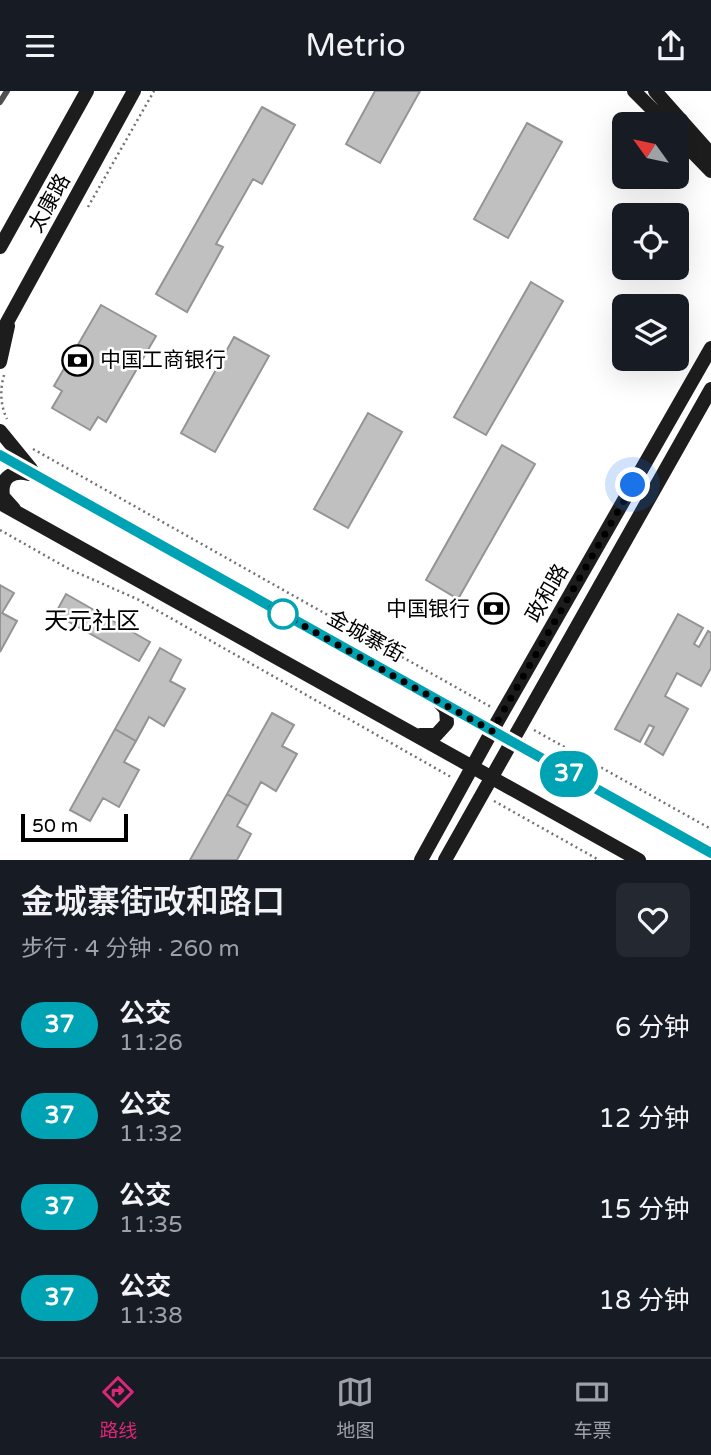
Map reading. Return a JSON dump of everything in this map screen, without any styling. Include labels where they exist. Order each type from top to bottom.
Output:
[{"type":"main road","name":"太康路","points":[[0,247],[87,91]]},
{"type":"main road","name":"太康路","points":[[0,335],[134,91]]},
{"type":"main road","points":[[634,91],[655,112]]},
{"type":"main road","points":[[655,91],[711,154]]},
{"type":"main road","points":[[690,149],[711,171]]},
{"type":"main road","points":[[3,367],[11,316]]},
{"type":"main road","name":"政和路","points":[[421,860],[711,348]]},
{"type":"main road","name":"政和路","points":[[445,860],[711,389]]},
{"type":"main road","points":[[3,425],[37,476]]},
{"type":"main road","name":"金城寨街","points":[[0,455],[711,853]]},
{"type":"main road","points":[[17,513],[2,494],[1,484],[6,475],[18,471],[37,476]]},
{"type":"main road","points":[[0,503],[639,860]]},
{"type":"main road","points":[[0,510],[17,513]]},
{"type":"main road","points":[[415,735],[436,735],[447,723],[446,710],[436,700]]},
{"type":"lane","points":[[0,102],[7,91]]},
{"type":"path","points":[[85,213],[154,91]]},
{"type":"path","points":[[3,367],[3,425]]},
{"type":"path","points":[[28,446],[503,713]]},
{"type":"path","points":[[0,530],[69,569],[137,599],[463,784]]},
{"type":"path","points":[[521,724],[711,829]]},
{"type":"path","points":[[482,794],[599,860]]},
{"type":"building","points":[[375,91],[420,91],[380,163],[346,144]]},
{"type":"building","points":[[262,107],[295,125],[262,184],[253,179],[216,244],[223,247],[187,312],[156,294]]},
{"type":"building","points":[[527,123],[562,142],[508,238],[474,219]]},
{"type":"building","points":[[531,282],[563,301],[486,435],[454,417]]},
{"type":"building","points":[[101,305],[156,336],[106,422],[98,417],[90,430],[52,408],[62,391],[54,386]]},
{"type":"building","points":[[234,337],[269,356],[215,452],[181,433]]},
{"type":"building","points":[[368,413],[402,432],[348,528],[314,509]]},
{"type":"building","points":[[502,445],[535,464],[458,599],[426,580]]},
{"type":"building","points":[[0,585],[14,593],[2,613],[17,621],[0,652]]},
{"type":"building","points":[[66,594],[150,642],[139,661],[55,614]]},
{"type":"building","points":[[678,614],[703,628],[694,644],[699,647],[708,631],[711,633],[711,668],[701,686],[677,673],[665,696],[688,709],[663,755],[645,744],[654,727],[649,725],[640,742],[615,729]]},
{"type":"building","points":[[160,648],[181,660],[170,681],[185,689],[164,726],[149,717],[136,741],[115,729]]},
{"type":"building","points":[[272,713],[294,725],[282,746],[297,754],[276,791],[261,782],[248,806],[227,794]]},
{"type":"building","points":[[115,729],[136,741],[124,762],[139,770],[119,807],[103,798],[90,821],[70,810]]},
{"type":"building","points":[[227,794],[248,806],[237,826],[251,834],[237,860],[190,860]]},
{"type":"bus line","name":"37","points":[[0,455],[711,853]]},
{"type":"place","name":"中国工商银行","points":[[77,360]]},
{"type":"place","name":"中国银行","points":[[493,609]]},
{"type":"district","name":"天元社区","points":[[92,621]]},
{"type":"route","points":[[283,614],[272,608],[492,731],[633,485]]}]
